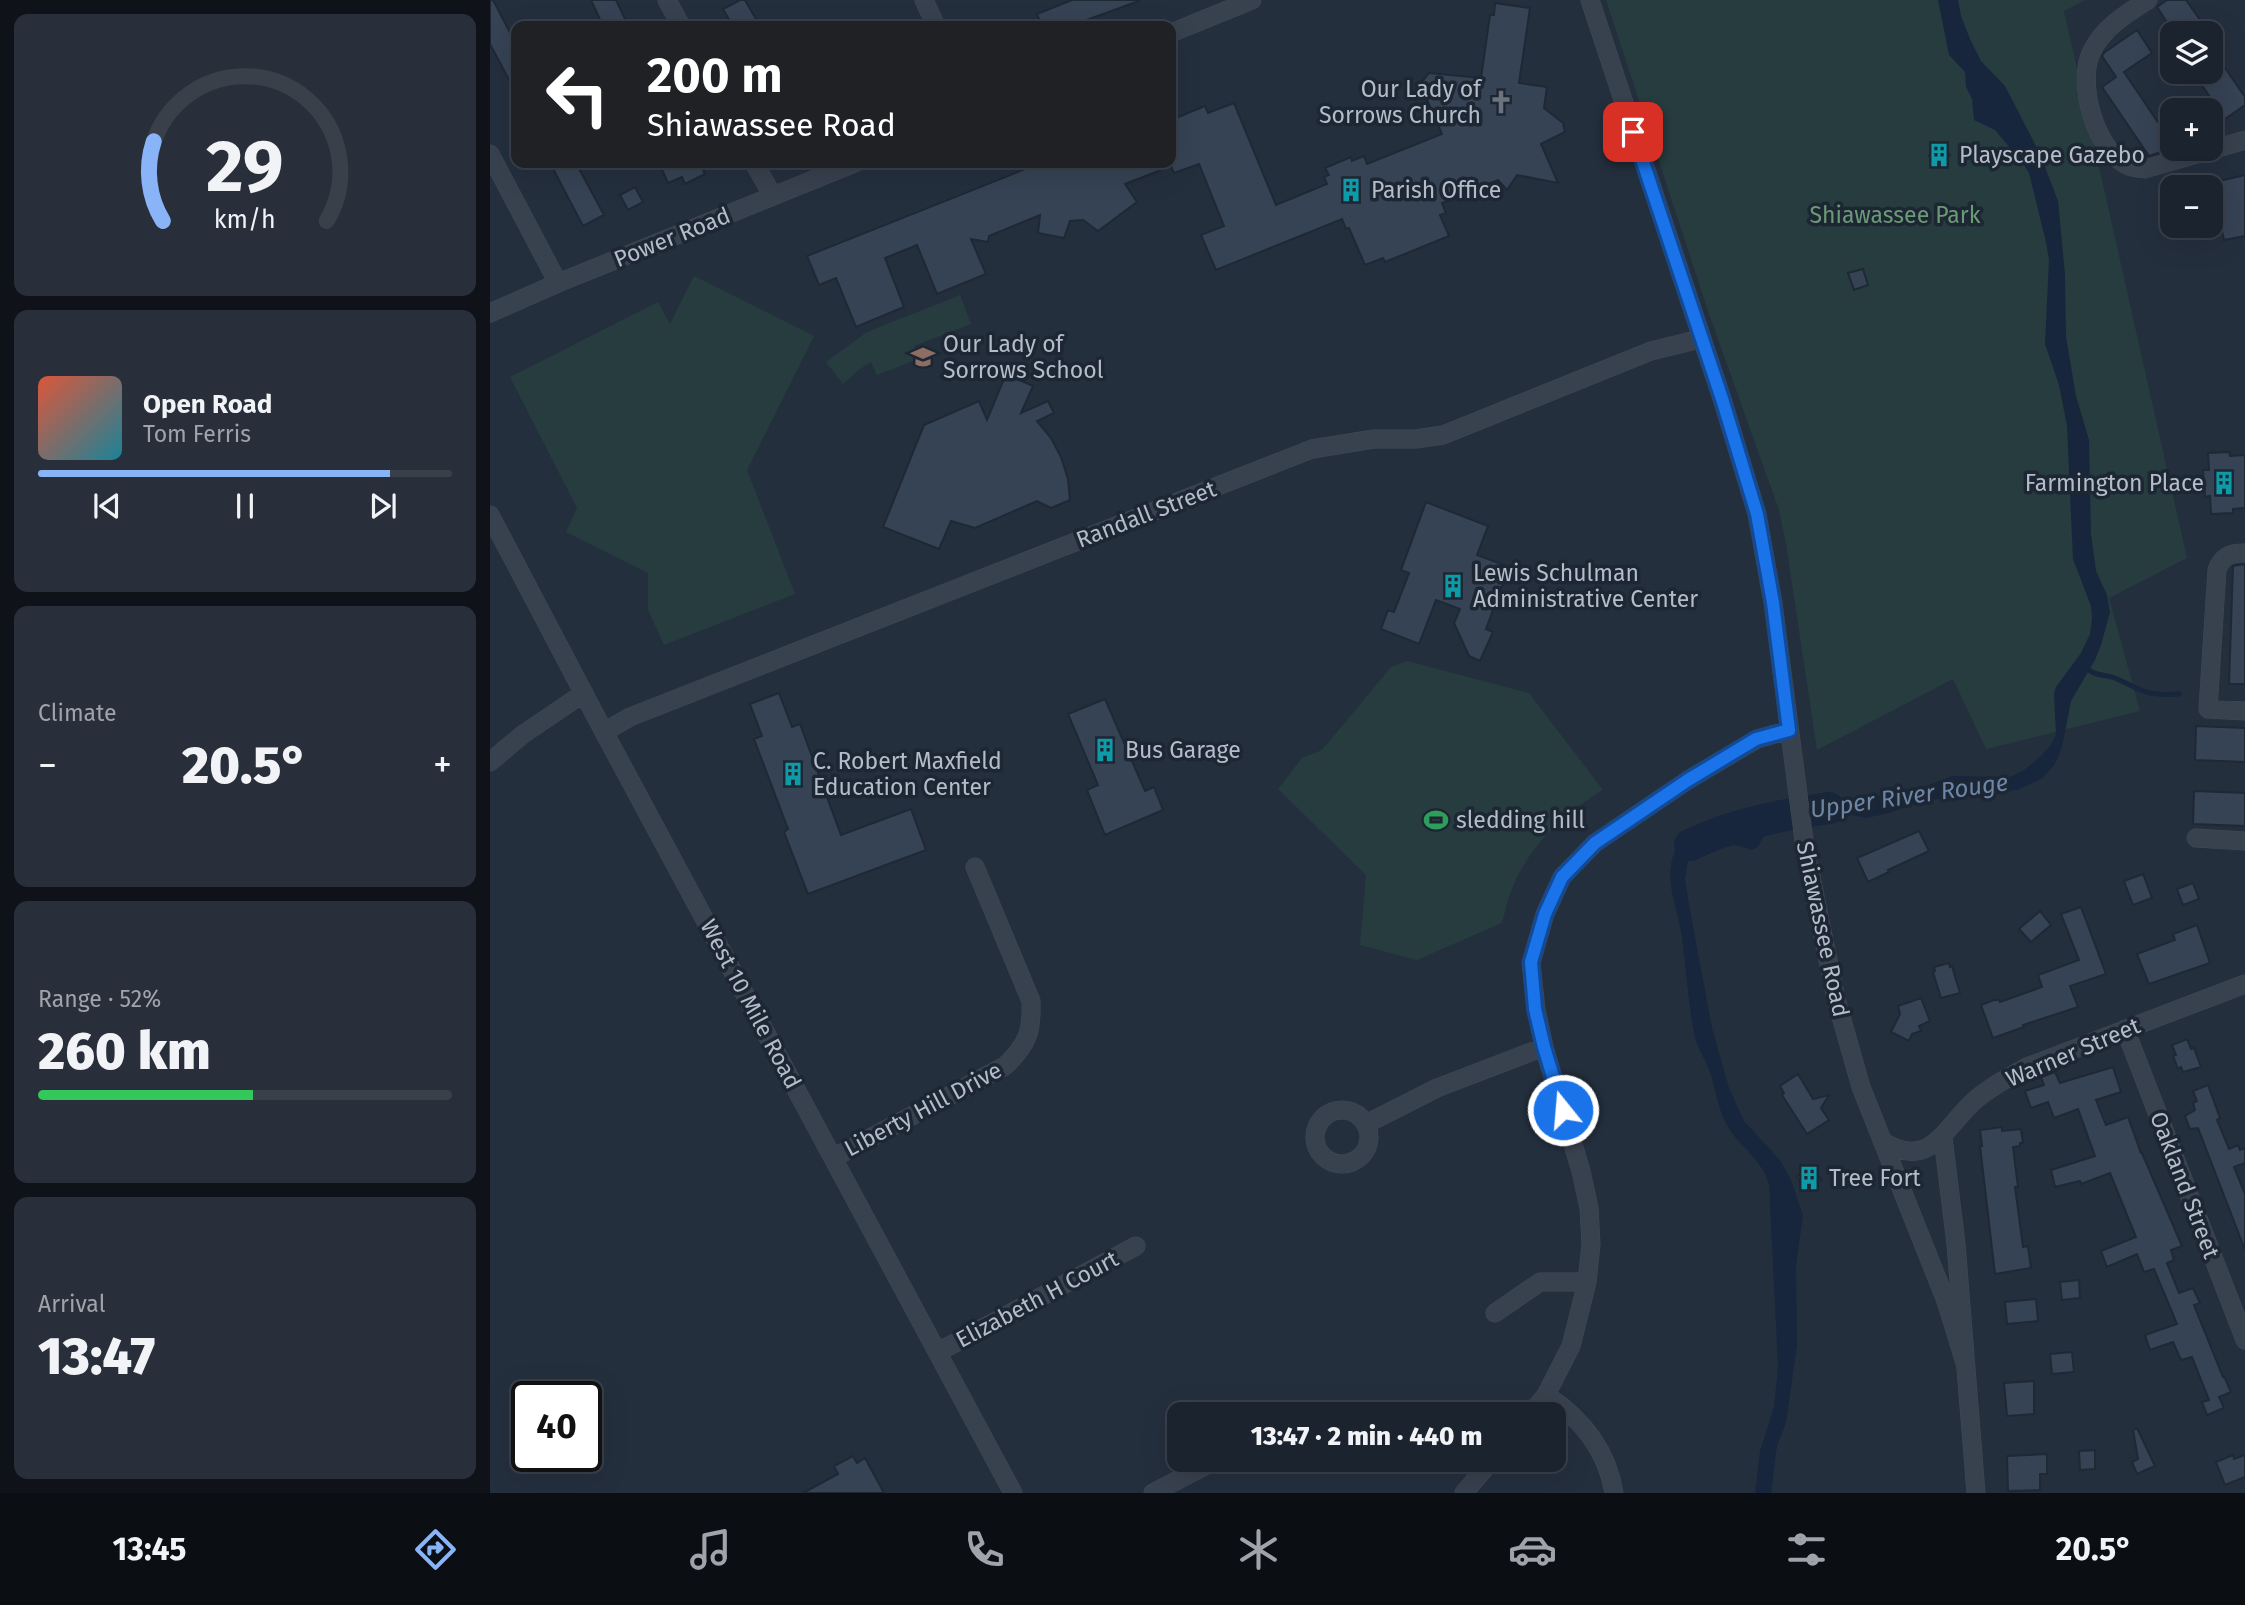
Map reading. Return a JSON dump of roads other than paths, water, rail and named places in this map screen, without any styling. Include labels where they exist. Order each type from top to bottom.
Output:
[{"type":"street","points":[[667,0],[678,21]]},
{"type":"street","points":[[924,0],[934,21]]},
{"type":"street","points":[[1176,31],[1252,0]]},
{"type":"street","name":"Shiawassee Road","points":[[1590,0],[1723,402],[1757,514],[1773,603],[1805,848],[1836,999],[1861,1087],[1946,1301],[1965,1363]]},
{"type":"street","points":[[2148,0],[2111,25],[2091,52],[2087,71],[2088,94],[2097,134],[2112,155],[2129,167],[2145,169],[2245,140]]},
{"type":"street","points":[[490,154],[558,283]]},
{"type":"street","points":[[757,168],[774,196]]},
{"type":"street","name":"Power Road","points":[[490,313],[844,168]]},
{"type":"street","name":"Randall Street","points":[[604,732],[629,718],[832,636],[1312,449],[1374,439],[1416,439],[1443,435],[1651,351],[1700,339]]},
{"type":"street","name":"West 10 Mile Road","points":[[490,516],[1013,1493]]},
{"type":"street","points":[[2245,553],[2226,555],[2217,570],[2208,709],[2245,711]]},
{"type":"street","points":[[490,762],[522,735],[584,693]]},
{"type":"street","points":[[1540,1402],[1570,1346],[1587,1282],[1591,1244],[1589,1208],[1581,1171],[1535,1009],[1531,962],[1545,914],[1562,877],[1595,843],[1688,780],[1756,739],[1789,730]]},
{"type":"street","points":[[2196,838],[2245,841]]},
{"type":"street","name":"Liberty Hill Drive","points":[[833,1158],[1006,1066],[1025,1045],[1032,1021],[1031,1001],[975,867]]},
{"type":"street","name":"Warner Street","points":[[1882,1141],[1909,1153],[1920,1150],[1943,1138],[1973,1102],[1994,1085],[2027,1068],[2245,984]]},
{"type":"street","name":"Oakland Street","points":[[2124,1029],[2245,1340]]},
{"type":"street","points":[[1366,1124],[1437,1088],[1544,1047]]},
{"type":"street","name":"Shiawassee Road","points":[[1943,1138],[1956,1244],[1976,1493]]},
{"type":"street","name":"Elizabeth H Court","points":[[938,1352],[1136,1246]]},
{"type":"street","points":[[1495,1313],[1540,1282],[1587,1282]]},
{"type":"street","points":[[1546,1395],[1563,1406],[1587,1430],[1603,1456],[1614,1493]]},
{"type":"street","points":[[1153,1493],[1193,1472]]},
{"type":"street","points":[[1464,1493],[1482,1472]]},
{"type":"water","points":[[1938,0],[1958,0],[1970,39],[1981,61],[2005,86],[2040,154],[2058,201],[2065,274],[2066,337],[2076,396],[2089,440],[2091,534],[2096,571],[2107,595],[2110,612],[2095,660],[2071,701],[2062,747],[2055,764],[2043,778],[2017,790],[1966,793],[1866,818],[1852,815],[1788,825],[1768,833],[1752,850],[1711,844],[1689,854],[1685,879],[1690,910],[1712,1028],[1729,1088],[1744,1121],[1780,1160],[1791,1180],[1803,1215],[1796,1266],[1797,1345],[1786,1423],[1777,1446],[1771,1493],[1755,1493],[1760,1451],[1774,1407],[1778,1367],[1769,1184],[1760,1166],[1724,1119],[1710,1072],[1695,1038],[1682,937],[1670,881],[1672,858],[1686,837],[1712,823],[1746,834],[1800,808],[1830,799],[1862,799],[1911,792],[1952,776],[2010,777],[2023,771],[2040,757],[2056,735],[2056,687],[2081,653],[2090,634],[2092,619],[2091,606],[2073,559],[2067,426],[2059,385],[2045,344],[2049,260],[2029,173],[1995,130],[1974,120],[1965,72],[1949,55]]},
{"type":"waterway","points":[[2089,670],[2145,692],[2179,694]]},
{"type":"waterway","name":"Upper River Rouge","points":[[1690,845],[1723,831],[1758,821],[1829,808]]},
{"type":"place","name":"Our Lady of Sorrows Church","points":[[1501,102]]},
{"type":"place","name":"Playscape Gazebo","points":[[1939,155]]},
{"type":"place","name":"Parish Office","points":[[1351,190]]},
{"type":"place","name":"Our Lady of Sorrows School","points":[[923,357]]},
{"type":"place","name":"Farmington Place","points":[[2224,483]]},
{"type":"place","name":"Lewis Schulman Administrative Center","points":[[1453,586]]},
{"type":"place","name":"Bus Garage","points":[[1105,750]]},
{"type":"place","name":"C. Robert Maxfield Education Center","points":[[793,774]]},
{"type":"place","name":"sledding hill","points":[[1436,820]]},
{"type":"place","name":"Tree Fort","points":[[1809,1178]]},
{"type":"park label","name":"Shiawassee Park","points":[[1895,215]]}]
